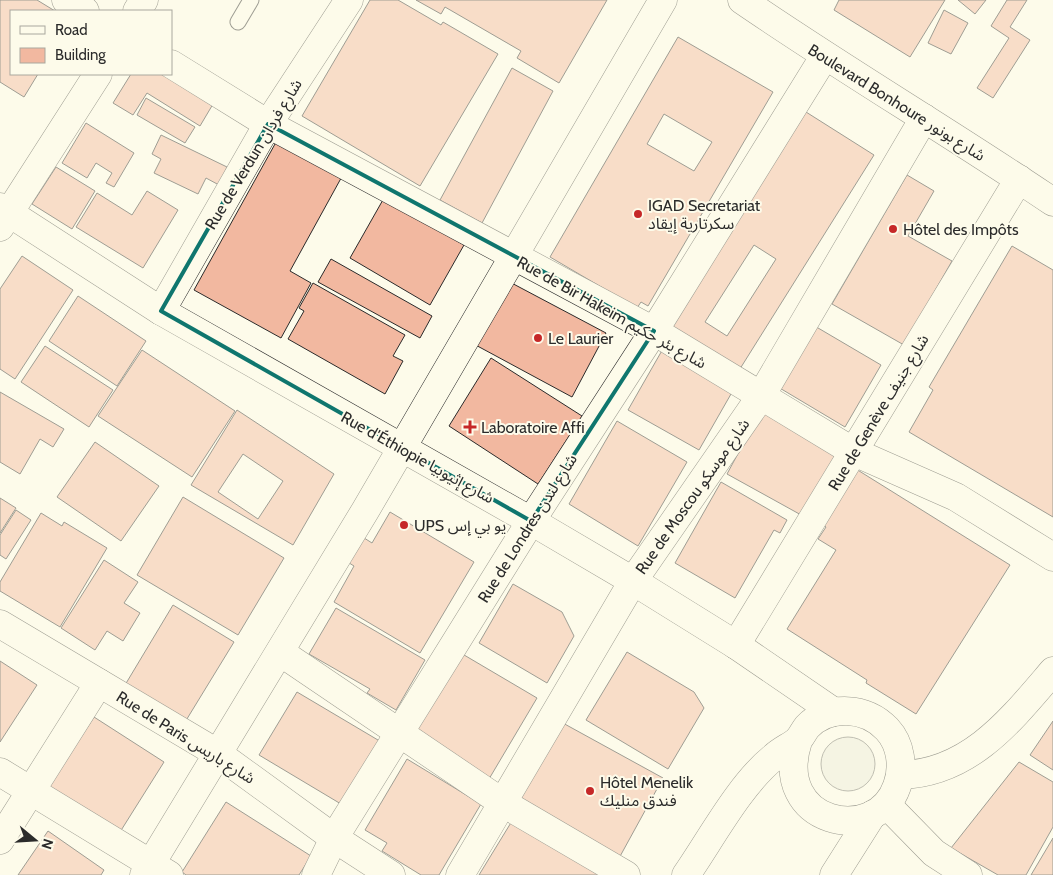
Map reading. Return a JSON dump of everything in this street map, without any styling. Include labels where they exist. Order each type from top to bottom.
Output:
[{"type":"street","points":[[66,0],[83,10]]},
{"type":"street","name":"Rue de Verdun شارع فردان","points":[[161,311],[268,124],[349,0]]},
{"type":"street","points":[[0,772],[155,871],[217,753],[280,652],[514,258],[663,0]]},
{"type":"street","name":"Boulevard Bonhoure شارع بونور","points":[[742,0],[824,57],[924,118],[1053,202]]},
{"type":"street","name":"Rue de Londres شارع لندن","points":[[316,875],[334,838],[531,520],[654,331],[824,57]]},
{"type":"street","name":"Rue de Bir Hakeim شارع بئر حكيم","points":[[172,65],[268,124],[514,258],[654,331],[854,452],[956,498],[1053,557]]},
{"type":"street","points":[[3,216],[97,75]]},
{"type":"street","name":"Rue de Moscou شارع موسكو","points":[[460,875],[632,581],[761,396],[924,118]]},
{"type":"street","name":"Rue de Genève شارع جنيف","points":[[736,645],[1019,179]]},
{"type":"street","name":"Rue d'Éthiopie شارع إثيوبيا","points":[[3,216],[161,311],[531,520],[736,645],[834,712]]},
{"type":"street","name":"Rue de Paris شارع باريس","points":[[0,624],[217,753],[334,838],[391,875]]},
{"type":"street","points":[[280,652],[503,803],[626,875]]},
{"type":"street","points":[[901,775],[921,774],[942,769],[967,756],[1012,718],[1053,671]]},
{"type":"street","points":[[0,840],[99,683]]},
{"type":"street","points":[[834,875],[879,810],[897,788],[901,775],[900,752],[893,735],[880,722],[866,714],[851,711],[834,712],[820,717],[807,727],[798,741],[792,757],[792,774],[797,790],[807,804],[821,814],[837,820],[855,820],[879,810]]},
{"type":"street","points":[[686,875],[751,779],[774,757],[798,741]]},
{"type":"street","points":[[879,810],[934,853],[968,875]]},
{"type":"lane","points":[[238,22],[251,0]]},
{"type":"highlighted area","points":[[268,124],[654,331],[531,521],[161,311]]},
{"type":"shaded area","points":[[848,737],[858,739],[867,745],[873,754],[875,764],[873,774],[867,783],[858,789],[848,791],[838,789],[829,783],[823,774],[821,764],[823,754],[829,745],[838,739]]},
{"type":"building","points":[[0,0],[37,0],[53,10],[10,10],[10,75],[37,75],[24,97],[0,82]]},
{"type":"building","points":[[370,0],[398,0],[441,25],[443,22],[498,54],[420,186],[302,116]]},
{"type":"building","points":[[416,0],[607,0],[559,83],[517,58],[521,51],[445,7],[441,14]]},
{"type":"building","points":[[839,0],[945,0],[910,57],[834,10]]},
{"type":"building","points":[[958,0],[986,0],[975,14]]},
{"type":"building","points":[[1007,0],[1027,0],[1010,27],[1030,40],[993,98],[977,88],[1009,38],[991,26]]},
{"type":"building","points":[[944,10],[968,23],[951,54],[928,43]]},
{"type":"building","name":"IGAD Secretariat سكرتارية إيقاد","points":[[678,37],[773,92],[648,306],[641,302],[637,308],[550,257]],"holes":[[[664,114],[712,142],[694,171],[647,144]]]},
{"type":"building","points":[[512,68],[553,91],[482,223],[440,200]]},
{"type":"building","points":[[130,75],[172,75],[216,99],[200,126],[147,93],[133,115],[113,103]]},
{"type":"building","points":[[146,98],[195,127],[185,143],[137,115]]},
{"type":"building","points":[[806,112],[874,155],[738,372],[670,328]],"holes":[[[754,245],[776,259],[727,336],[705,322]]]},
{"type":"building","points":[[86,123],[134,153],[114,187],[106,183],[112,173],[96,163],[87,178],[62,163]]},
{"type":"building","points":[[161,135],[227,167],[219,185],[206,178],[198,194],[154,173],[161,159],[152,154]]},
{"type":"building","points":[[280,135],[345,171],[290,271],[311,283],[281,338],[194,290]]},
{"type":"building","points":[[56,167],[95,191],[72,229],[32,204]]},
{"type":"building","points":[[907,175],[934,191],[908,236],[952,261],[904,345],[832,304]]},
{"type":"building","points":[[147,191],[178,210],[143,268],[76,227],[97,193],[132,215]]},
{"type":"building","points":[[384,198],[464,245],[430,305],[350,258]]},
{"type":"building","points":[[1012,246],[1053,270],[1053,517],[909,432],[933,390],[929,387]]},
{"type":"building","points":[[22,256],[73,290],[15,379],[0,369],[0,289]]},
{"type":"building","points":[[331,259],[432,316],[420,338],[318,282]]},
{"type":"building","name":"Le Laurier","points":[[504,279],[606,333],[572,397],[470,342]]},
{"type":"building","points":[[313,283],[405,335],[393,356],[403,361],[385,394],[288,339],[304,311],[299,308]]},
{"type":"building","points":[[78,296],[146,341],[117,386],[49,341]]},
{"type":"building","points":[[813,325],[881,365],[845,427],[778,387]]},
{"type":"building","points":[[45,346],[113,390],[89,427],[21,382]]},
{"type":"building","points":[[664,347],[735,387],[699,450],[628,410]]},
{"type":"building","points":[[142,350],[235,411],[192,477],[98,416]]},
{"type":"building","points":[[491,358],[582,416],[538,484],[449,426]]},
{"type":"building","points":[[0,392],[64,429],[53,447],[40,439],[20,474],[0,462]]},
{"type":"building","points":[[762,409],[838,452],[803,516],[727,474]]},
{"type":"building","points":[[237,410],[334,474],[293,545],[191,485]],"holes":[[[243,454],[283,481],[258,519],[218,492]]]},
{"type":"building","points":[[617,421],[687,462],[638,546],[569,504]]},
{"type":"building","points":[[95,442],[159,486],[121,541],[57,497]]},
{"type":"building","points":[[856,469],[1010,565],[916,714],[866,683],[867,680],[787,629],[836,550],[818,539],[826,527],[822,524]]},
{"type":"building","points":[[721,482],[787,520],[780,533],[774,530],[735,598],[675,563]]},
{"type":"building","points":[[183,497],[284,558],[238,635],[137,575]]},
{"type":"building","points":[[0,498],[16,508],[0,533]]},
{"type":"building","points":[[16,510],[31,520],[6,559],[0,555],[0,535]]},
{"type":"building","points":[[390,512],[474,562],[420,653],[334,602],[354,566],[346,561],[361,536],[372,543]]},
{"type":"building","points":[[41,513],[62,526],[64,522],[107,548],[60,627],[0,591],[0,582]]},
{"type":"building","points":[[104,560],[138,582],[124,603],[140,613],[123,641],[107,631],[95,650],[61,628]]},
{"type":"building","points":[[513,584],[562,612],[574,636],[547,683],[479,643]]},
{"type":"building","points":[[173,605],[234,642],[182,727],[122,690]]},
{"type":"building","points":[[336,608],[425,660],[396,710],[367,693],[370,689],[309,654]]},
{"type":"building","points":[[459,652],[537,698],[489,779],[412,733]]},
{"type":"building","points":[[627,652],[694,692],[704,708],[668,769],[586,720]]},
{"type":"building","points":[[0,661],[37,685],[0,742]]},
{"type":"building","points":[[297,692],[383,743],[346,807],[259,755]]},
{"type":"building","points":[[94,717],[164,762],[120,832],[49,786]]},
{"type":"building","points":[[1053,721],[1053,770],[1030,755]]},
{"type":"building","name":"Hôtel Menelik فندق منليك","points":[[561,722],[663,778],[618,860],[516,803]]},
{"type":"building","points":[[407,759],[481,804],[439,875],[421,875],[382,851],[387,843],[365,830]]},
{"type":"building","points":[[1019,762],[1053,782],[1053,827],[1026,875],[998,875],[951,848]]},
{"type":"building","points":[[226,802],[311,856],[299,875],[186,875],[182,872]]},
{"type":"building","points":[[512,821],[599,875],[479,875]]},
{"type":"building","points":[[48,831],[104,870],[101,875],[18,875]]},
{"type":"building","points":[[1053,838],[1053,875],[1031,875]]},
{"type":"place","name":"IGAD Secretariat سكرتارية إيقاد","points":[[638,214]]},
{"type":"place","name":"Hôtel des Impôts","points":[[893,229]]},
{"type":"place","name":"Le Laurier","points":[[538,338]]},
{"type":"place","name":"Laboratoire Affi","points":[[470,427]]},
{"type":"place","name":"UPS يو بي إس","points":[[404,525]]},
{"type":"place","name":"Hôtel Menelik فندق منليك","points":[[590,791]]}]
